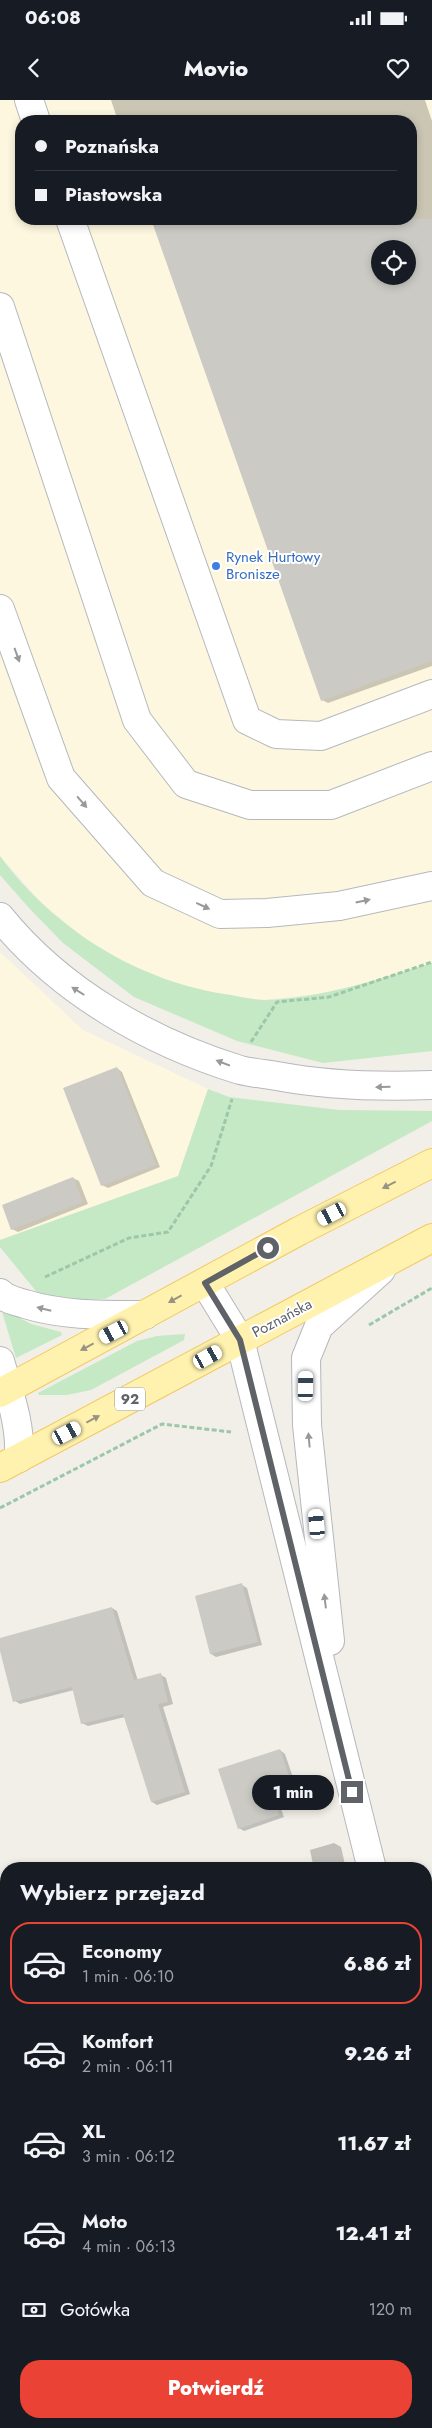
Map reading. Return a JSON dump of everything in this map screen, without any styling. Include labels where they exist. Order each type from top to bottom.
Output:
[{"type":"main road","points":[[4,1391],[299,1231],[432,1163]]},
{"type":"main road","name":"Poznańska","points":[[6,1456],[240,1340],[432,1238]]},
{"type":"street","points":[[29,100],[34,115]]},
{"type":"street","points":[[72,225],[247,720],[276,734],[321,736],[432,694]]},
{"type":"street","points":[[0,307],[137,720],[186,784],[250,805],[331,805],[432,766]]},
{"type":"street","points":[[0,609],[61,778],[153,883],[220,914],[267,913],[339,906],[432,886]]},
{"type":"street","points":[[0,917],[21,943],[66,983],[118,1016],[195,1053],[241,1070],[307,1082],[372,1087],[432,1085]]},
{"type":"street","points":[[343,1754],[323,1583],[308,1425],[306,1358],[319,1326],[396,1257]]},
{"type":"street","points":[[205,1283],[240,1340],[370,1862]]},
{"type":"street","points":[[0,1294],[6,1298],[46,1310],[70,1314],[145,1316]]},
{"type":"street","points":[[0,1360],[4,1391],[18,1427],[6,1456]]},
{"type":"path","points":[[249,1045],[277,1002],[328,997],[432,962]]},
{"type":"path","points":[[43,1278],[129,1238],[168,1232],[212,1166],[232,1098]]},
{"type":"shaded area","name":"Rynek Hurtowy Bronisze","points":[[0,100],[432,100],[432,963],[360,985],[316,994],[264,1000],[217,994],[167,981],[122,961],[84,938],[42,903],[0,856]]},
{"type":"shaded area","points":[[0,952],[83,1030],[208,1089],[178,1176],[0,1240]]},
{"type":"green space","points":[[0,856],[22,883],[46,907],[102,949],[165,979],[197,989],[257,1000],[308,996],[350,987],[432,963],[432,1051],[323,1063],[237,1041],[134,997],[63,943],[29,908],[0,875]]},
{"type":"green space","points":[[208,1089],[229,1097],[339,1110],[432,1111],[432,1121],[105,1299],[54,1300],[40,1296],[0,1247],[0,1240],[178,1176]]},
{"type":"green space","points":[[6,1311],[31,1324],[61,1332],[62,1335],[16,1358],[3,1315],[3,1312]]},
{"type":"green space","points":[[185,1334],[184,1340],[91,1390],[67,1395],[39,1395],[38,1393],[137,1341],[157,1336]]},
{"type":"building","points":[[417,219],[432,219],[432,661],[321,701],[153,225],[417,225]]},
{"type":"building","points":[[117,1067],[156,1165],[101,1186],[63,1088]]},
{"type":"building","points":[[73,1177],[83,1202],[11,1230],[2,1205]]},
{"type":"building","points":[[242,1583],[258,1642],[210,1654],[195,1596]]},
{"type":"building","points":[[112,1607],[134,1680],[161,1673],[168,1702],[158,1704],[185,1792],[151,1802],[123,1714],[81,1724],[72,1687],[13,1702],[0,1651],[0,1638]]},
{"type":"building","points":[[280,1749],[295,1795],[275,1803],[279,1815],[238,1829],[218,1769]]},
{"type":"place","name":"Rynek Hurtowy Bronisze","points":[[216,566]]},
{"type":"route","points":[[268,1248],[205,1283],[240,1340],[352,1792]]}]
